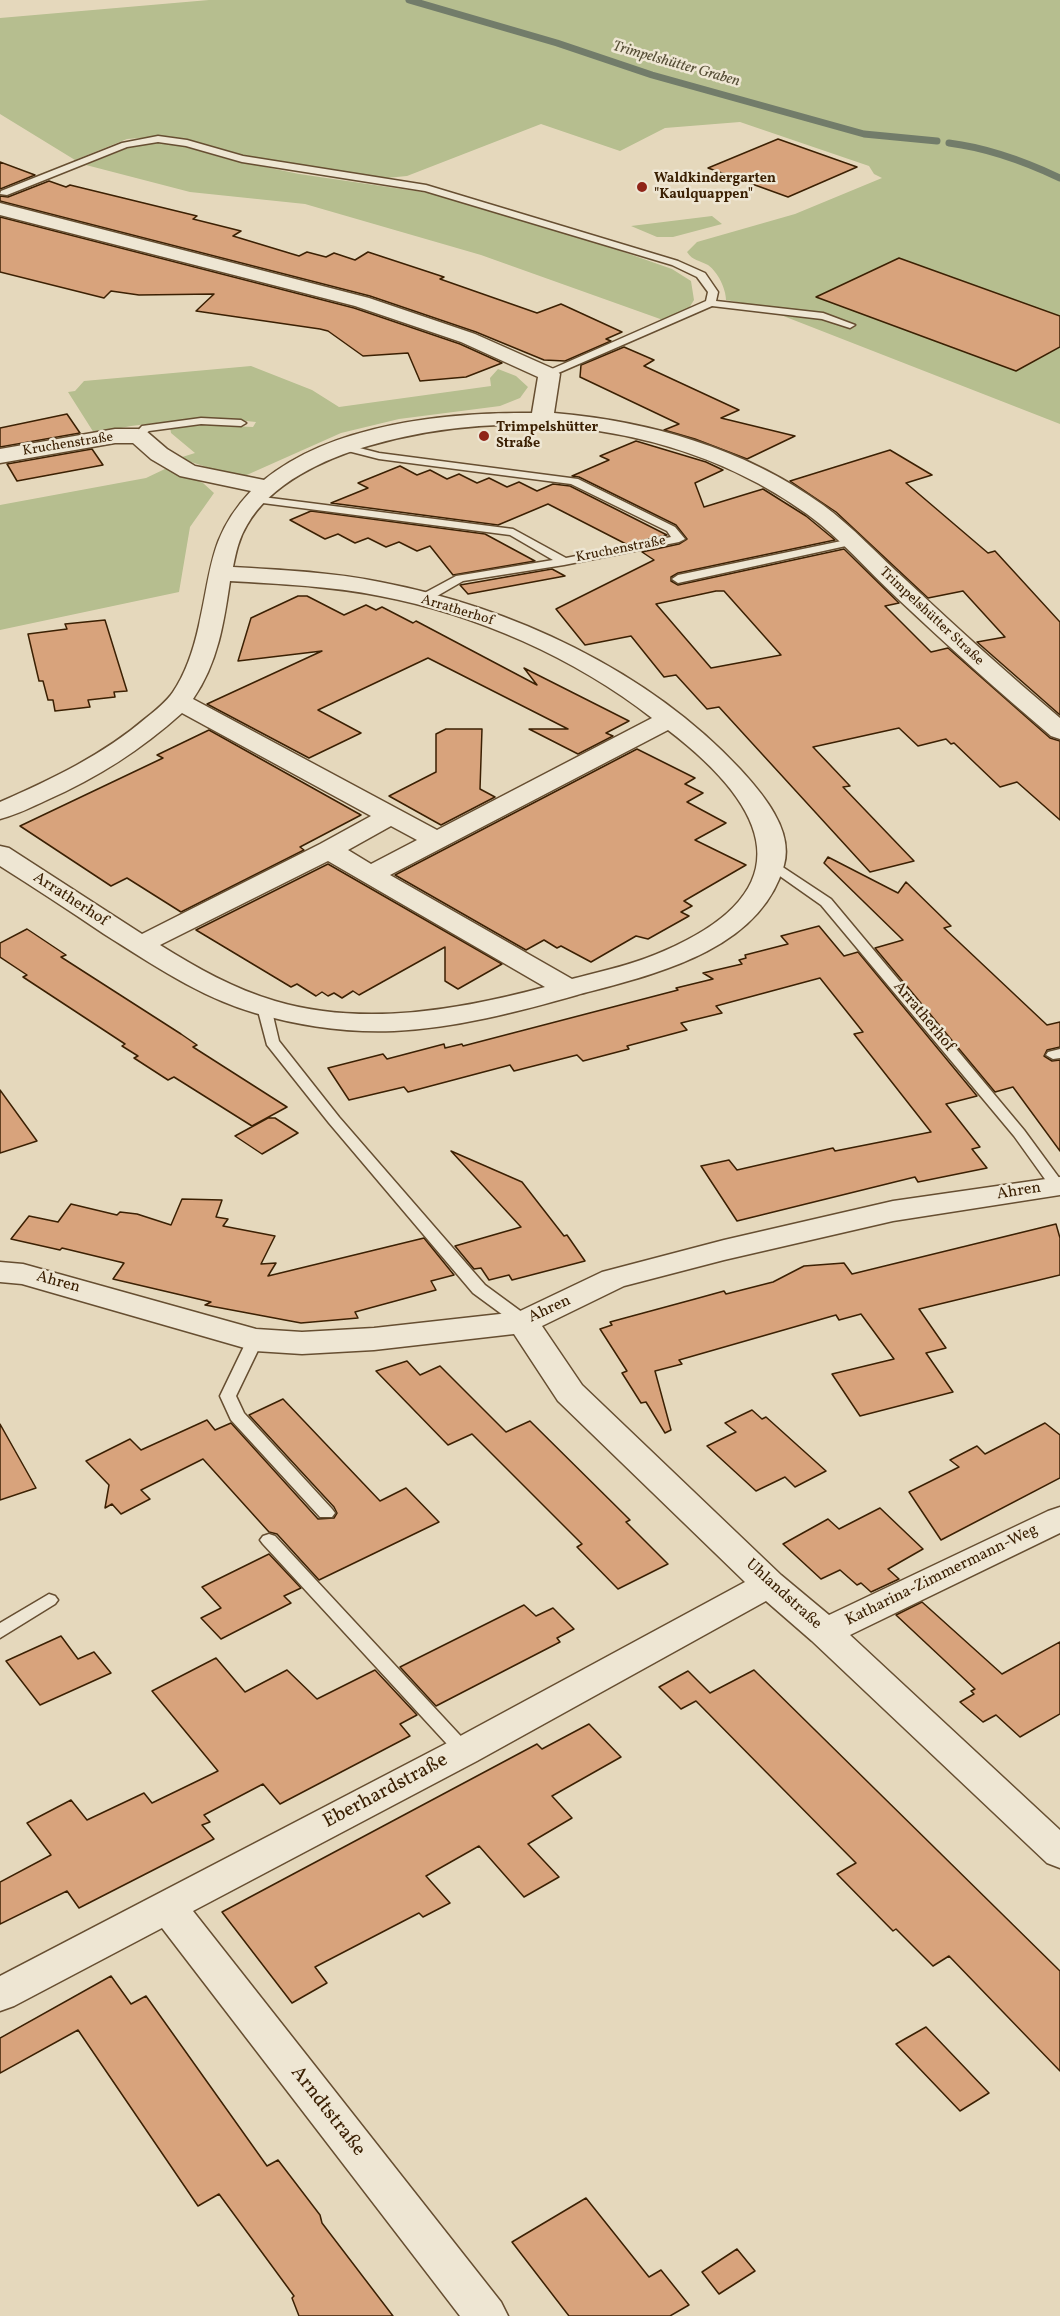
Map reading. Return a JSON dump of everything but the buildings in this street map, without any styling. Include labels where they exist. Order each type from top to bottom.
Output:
[{"type":"street","points":[[0,811],[89,771],[141,736],[179,701],[199,666],[210,631],[228,536],[261,493],[290,473],[344,447],[432,426],[481,421],[542,419],[549,374],[468,338],[362,302],[2,201]]},
{"type":"street","name":"Trimpelshütter Straße","points":[[542,419],[594,423],[644,431],[713,454],[791,494],[819,512],[984,666],[1060,731]]},
{"type":"street","name":"Kruchenstraße","points":[[0,456],[115,436],[138,436],[159,454],[188,471],[261,493]]},
{"type":"street","name":"Arratherhof","points":[[0,854],[140,945],[214,987],[264,1006],[305,1016],[345,1021],[394,1022],[461,1014],[569,989],[665,960],[704,940],[753,902],[772,864],[770,835],[760,813],[740,784],[707,751],[669,719],[591,668],[486,620],[381,589],[221,573]]},
{"type":"street","points":[[179,701],[436,840]]},
{"type":"street","points":[[370,875],[669,719]]},
{"type":"street","points":[[140,945],[329,850],[390,816]]},
{"type":"street","points":[[329,850],[569,989]]},
{"type":"street","name":"Ahren","points":[[0,1272],[23,1274],[255,1340],[302,1343],[374,1339],[524,1322],[613,1279],[724,1250],[892,1211],[1059,1189]]},
{"type":"street","name":"Uhlandstraße","points":[[524,1322],[536,1345],[570,1393],[770,1584],[825,1632],[1060,1853]]},
{"type":"street","name":"Katharina-Zimmermann-Weg","points":[[825,1632],[1060,1519]]},
{"type":"street","name":"Eberhardstraße","points":[[0,1995],[464,1751],[770,1584]]},
{"type":"street","name":"Arndtstraße","points":[[168,1908],[486,2316]]},
{"type":"lane","points":[[2,201],[138,140],[158,139],[187,143],[242,159],[426,188],[675,263],[701,275],[713,292],[711,303]]},
{"type":"lane","points":[[549,374],[711,303],[823,316],[850,325]]},
{"type":"lane","points":[[138,436],[146,428],[201,422],[242,423]]},
{"type":"lane","name":"Kruchenstraße","points":[[261,493],[513,532],[564,562],[679,539],[671,529],[574,481],[379,456],[344,447]]},
{"type":"lane","points":[[678,579],[851,542]]},
{"type":"lane","points":[[421,600],[460,578],[564,562]]},
{"type":"lane","name":"Arratherhof","points":[[772,864],[826,902],[1004,1115],[1059,1189]]},
{"type":"lane","points":[[264,1006],[272,1042],[334,1120],[478,1289],[524,1322]]},
{"type":"lane","points":[[255,1340],[228,1396],[237,1416],[326,1513]]},
{"type":"lane","points":[[269,1540],[464,1751]]},
{"type":"lane","points":[[0,1632],[49,1600]]},
{"type":"green space","points":[[209,0],[1060,0],[1060,424],[768,310],[770,308],[726,300],[723,286],[715,272],[687,252],[697,242],[795,214],[882,178],[874,174],[869,166],[740,122],[665,128],[620,151],[541,124],[407,176],[386,178],[254,158],[168,136],[127,139],[75,160],[0,114],[0,18]]},
{"type":"green space","points":[[170,142],[227,159],[299,174],[429,193],[598,243],[672,269],[691,281],[694,300],[689,308],[663,320],[481,255],[305,204],[190,192],[86,165],[140,143]]},
{"type":"green space","points":[[712,216],[722,224],[673,237],[657,237],[631,226]]},
{"type":"green space","points":[[251,366],[312,390],[339,407],[491,386],[490,378],[498,369],[516,376],[528,387],[520,398],[500,406],[399,419],[341,433],[240,478],[179,458],[195,453],[171,433],[170,427],[207,425],[253,427],[256,422],[207,417],[94,433],[68,392],[75,391],[84,381]]},
{"type":"green space","points":[[167,468],[203,483],[214,493],[190,527],[179,592],[0,630],[0,505],[146,478]]},
{"type":"waterway","name":"Trimpelshütter Graben","points":[[409,0],[557,43],[652,75],[864,134],[937,141]]},
{"type":"waterway","name":"Trimpelshütter Graben","points":[[949,143],[1006,156],[1060,178]]},
{"type":"place","name":"Waldkindergarten \"Kaulquappen\"","points":[[642,187]]},
{"type":"place","name":"Trimpelshütter Straße","points":[[484,436]]}]
